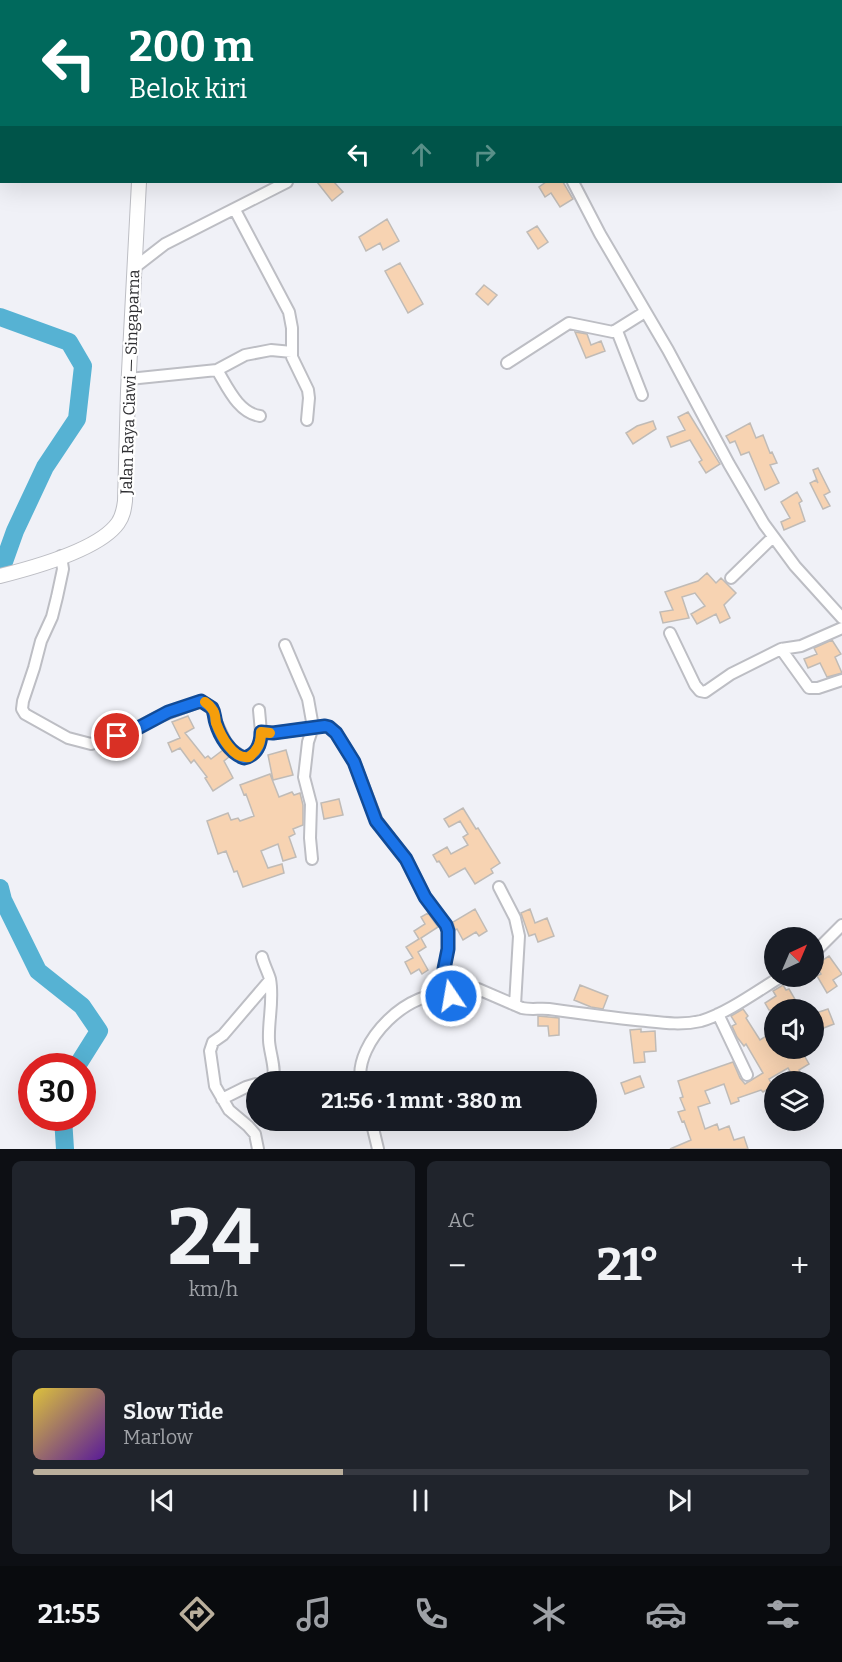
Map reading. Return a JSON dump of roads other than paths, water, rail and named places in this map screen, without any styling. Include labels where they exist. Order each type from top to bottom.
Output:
[{"type":"main road","name":"Jalan Raya Ciawi — Singaparna","points":[[0,576],[80,549],[105,536],[123,515],[139,183]]},
{"type":"street","points":[[134,268],[165,244],[285,183]]},
{"type":"street","points":[[574,183],[600,234],[668,350],[729,464],[773,537],[795,566],[842,618]]},
{"type":"street","points":[[235,210],[289,312],[294,362],[308,390],[307,420]]},
{"type":"street","points":[[507,363],[568,323],[608,332],[617,331],[645,312]]},
{"type":"street","points":[[617,331],[642,395]]},
{"type":"street","points":[[129,379],[217,370],[245,355],[271,350],[292,352]]},
{"type":"street","points":[[217,370],[235,400],[249,413],[260,416]]},
{"type":"street","points":[[731,578],[773,537]]},
{"type":"street","points":[[61,556],[63,568],[59,589],[23,701],[22,709],[25,714],[68,738],[91,744],[131,731],[168,712],[201,701],[212,708],[225,741],[232,750],[244,758],[257,750],[261,743],[259,710]]},
{"type":"street","points":[[670,633],[695,686],[705,692],[731,675],[781,649],[810,642],[842,628]]},
{"type":"street","points":[[285,645],[308,699],[313,727],[308,742],[304,777],[311,804],[312,860]]},
{"type":"street","points":[[781,649],[809,688],[818,688],[842,680]]},
{"type":"street","points":[[261,732],[273,733],[329,727],[336,733],[354,762],[376,821],[406,859],[425,897],[446,925],[448,949],[444,969],[451,996]]},
{"type":"street","points":[[499,887],[515,918],[519,936],[515,1005]]},
{"type":"street","points":[[824,943],[842,925]]},
{"type":"street","points":[[262,957],[270,980],[269,1039],[275,1071]]},
{"type":"street","points":[[258,1149],[255,1134],[229,1110],[215,1086],[210,1056],[211,1047],[270,980]]},
{"type":"street","points":[[359,1071],[362,1056],[373,1039],[392,1018],[408,1004],[433,994],[451,996],[478,989],[529,1010],[544,1008],[566,1013],[669,1024],[703,1020],[718,1014],[764,987]]},
{"type":"street","points":[[718,1014],[747,1075]]},
{"type":"street","points":[[222,1099],[246,1087]]},
{"type":"street","points":[[374,1131],[378,1149]]},
{"type":"waterway","points":[[0,317],[69,342],[83,366],[77,419],[45,467],[15,531],[0,573]]},
{"type":"waterway","points":[[0,888],[3,900],[38,971],[82,1006],[99,1031],[85,1053]]},
{"type":"waterway","points":[[64,1131],[65,1149]]}]
